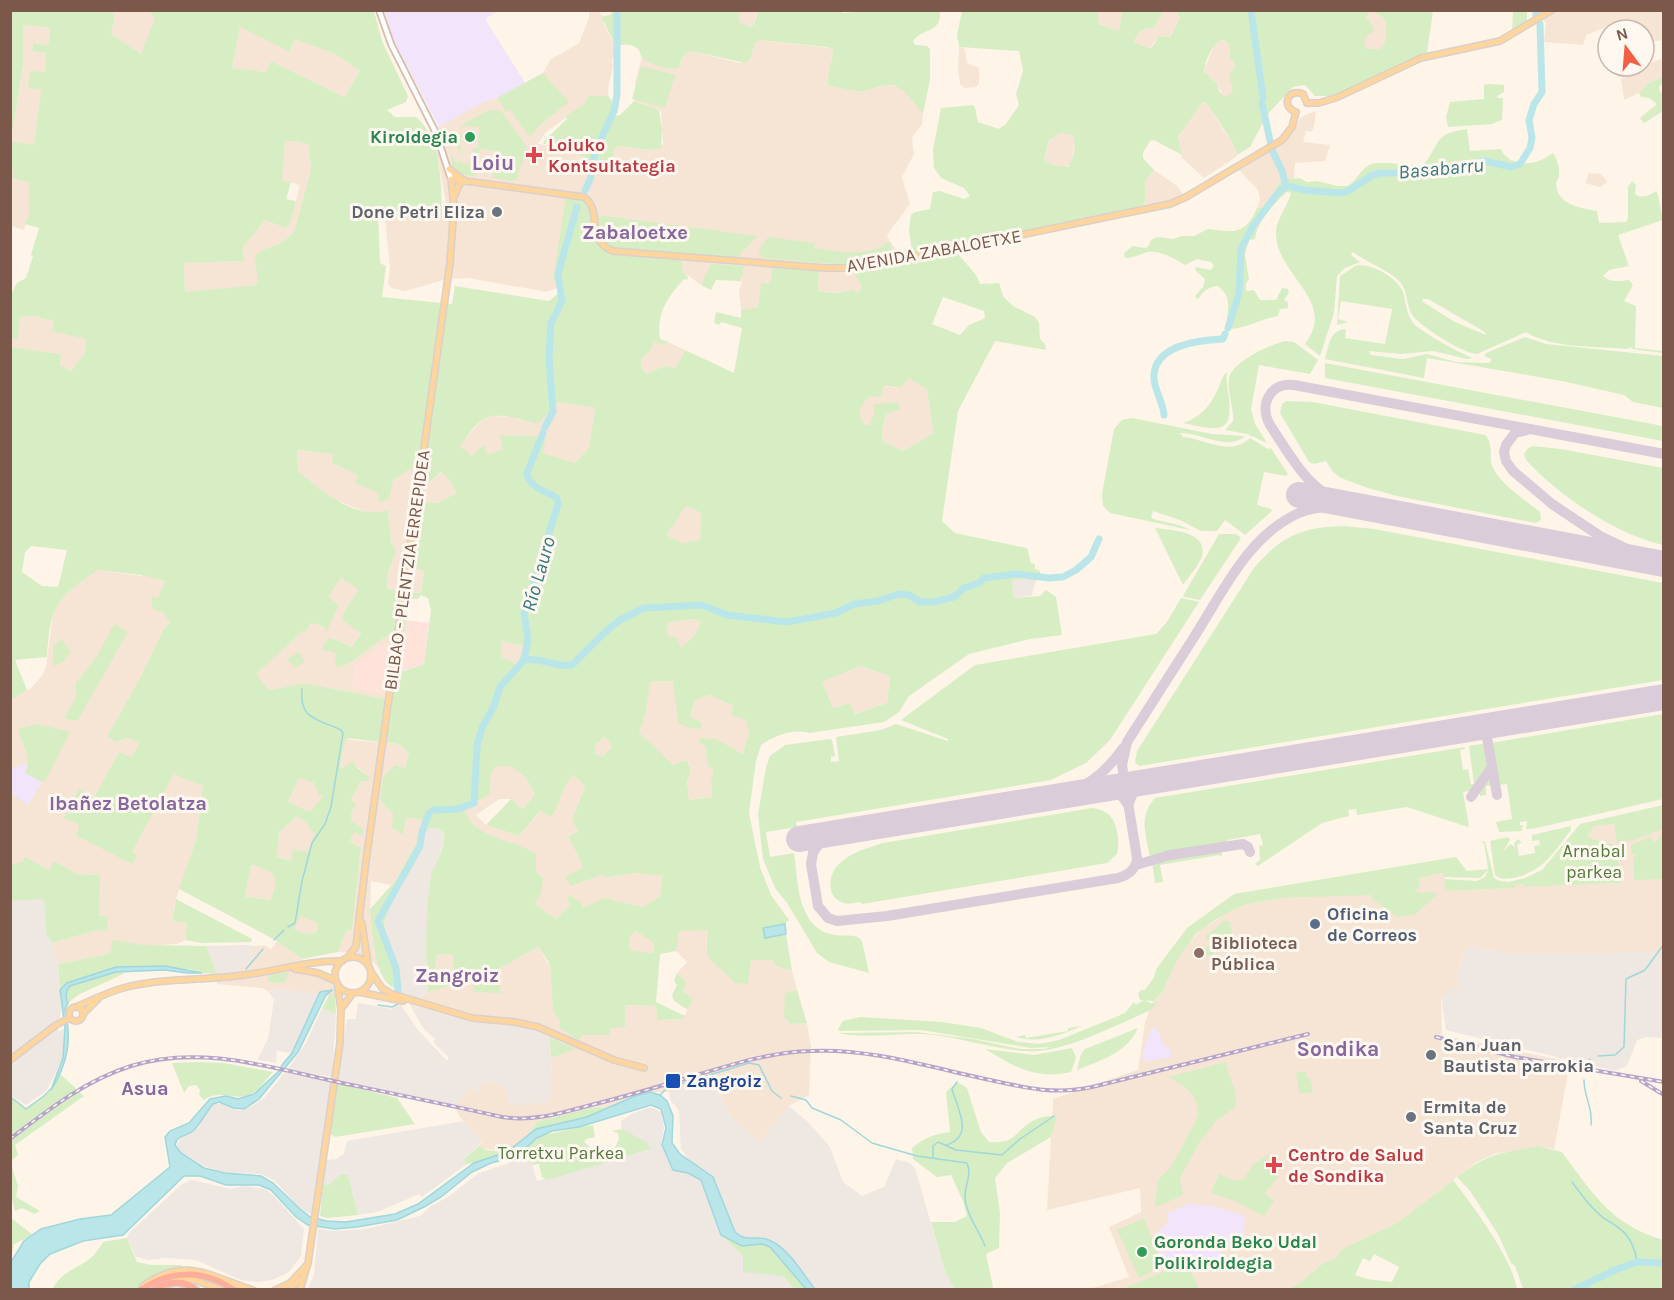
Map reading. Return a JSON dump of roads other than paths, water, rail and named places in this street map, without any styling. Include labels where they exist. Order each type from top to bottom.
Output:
[{"type":"highway","points":[[140,1290],[169,1276],[195,1275],[219,1281],[233,1290]]},
{"type":"highway","points":[[153,1290],[178,1282],[196,1290]]},
{"type":"main road","name":"AVENIDA ZABALOETXE","points":[[464,180],[584,197],[589,201],[596,236],[604,247],[614,251],[843,269],[1170,204],[1271,147],[1290,131],[1302,109],[1338,97],[1421,58],[1500,41],[1552,10]]},
{"type":"main road","points":[[380,12],[391,44],[436,132],[449,169],[454,200]]},
{"type":"main road","points":[[449,169],[464,180]]},
{"type":"main road","points":[[451,179],[464,180]]},
{"type":"main road","points":[[454,200],[458,187],[464,180]]},
{"type":"main road","name":"BILBAO - PLENTZIA ERREPIDEA","points":[[361,914],[365,869],[453,226],[454,200]]},
{"type":"main road","points":[[298,1290],[307,1265],[313,1230],[340,1043],[341,1009],[336,970],[356,946],[361,914]]},
{"type":"main road","points":[[361,914],[364,947],[370,969],[373,977],[386,991],[472,1018],[515,1022],[537,1028],[616,1061],[644,1068]]},
{"type":"main road","points":[[10,1060],[76,1007],[122,988],[151,983],[249,975],[357,957],[370,969],[370,982],[355,993],[341,1009]]},
{"type":"main road","points":[[279,970],[310,971],[336,982],[344,990],[419,1003]]},
{"type":"main road","points":[[70,1018],[79,1021],[94,1002],[107,994]]},
{"type":"main road","points":[[76,1007],[84,1013]]},
{"type":"main road","points":[[70,1011],[70,1018]]},
{"type":"main road","points":[[44,1034],[70,1018]]},
{"type":"main road","points":[[275,1290],[290,1283],[307,1265]]},
{"type":"main road","points":[[290,1290],[304,1273],[307,1265]]},
{"type":"main road","points":[[140,1290],[160,1276],[186,1270],[212,1274],[253,1290]]},
{"type":"main road","points":[[146,1290],[160,1282],[175,1278],[195,1280],[221,1290]]},
{"type":"water","points":[[785,924],[786,934],[765,938],[763,928]]},
{"type":"water","points":[[165,966],[202,973],[164,970],[116,972],[70,986],[66,992],[68,1003],[65,1009],[68,1031],[67,1051],[65,1061],[51,1090],[63,1058],[65,1028],[60,990],[67,983],[116,967]]},
{"type":"water","points":[[333,990],[326,995],[298,1052],[259,1099],[244,1109],[219,1102],[213,1104],[196,1128],[176,1141],[175,1145],[181,1153],[204,1168],[225,1173],[261,1176],[273,1183],[310,1217],[346,1222],[395,1214],[418,1204],[474,1163],[507,1152],[536,1129],[587,1117],[635,1096],[650,1092],[660,1095],[667,1101],[673,1116],[672,1143],[680,1154],[713,1177],[735,1232],[746,1238],[762,1238],[774,1242],[794,1260],[815,1289],[806,1289],[770,1247],[762,1244],[742,1246],[721,1235],[701,1180],[688,1173],[673,1170],[662,1145],[666,1128],[661,1109],[651,1105],[579,1127],[552,1131],[537,1138],[517,1156],[491,1163],[472,1172],[441,1197],[424,1207],[397,1220],[357,1227],[335,1229],[308,1225],[296,1217],[271,1190],[259,1185],[226,1185],[200,1176],[184,1176],[123,1235],[83,1241],[50,1254],[40,1264],[29,1282],[29,1289],[11,1290],[11,1262],[24,1241],[41,1229],[80,1219],[111,1215],[170,1167],[165,1137],[170,1131],[189,1123],[210,1099],[226,1096],[238,1099],[254,1094],[279,1071],[292,1053],[320,992]]},
{"type":"waterway","name":"Río Lauro","points":[[585,190],[590,180],[595,152],[614,111],[617,95],[617,10]]},
{"type":"waterway","points":[[1251,10],[1263,97]]},
{"type":"waterway","name":"Basabarru","points":[[1536,10],[1536,15]]},
{"type":"waterway","name":"Basabarru","points":[[1292,187],[1340,193],[1381,173],[1427,173],[1485,161],[1511,167],[1520,164],[1530,148],[1532,138],[1529,120],[1534,104],[1542,92],[1540,24]]},
{"type":"waterway","points":[[1262,103],[1272,150],[1286,186]]},
{"type":"waterway","points":[[1228,328],[1239,293],[1241,249],[1253,226],[1286,186]]},
{"type":"waterway","name":"Río Lauro","points":[[545,427],[553,412],[549,359],[551,323],[562,301],[558,274],[577,207]]},
{"type":"waterway","points":[[1164,415],[1154,379],[1155,368],[1161,359],[1179,347],[1190,343],[1223,339],[1225,334]]},
{"type":"waterway","name":"Río Lauro","points":[[398,991],[396,968],[378,921],[420,846],[429,813],[433,810],[458,809],[474,803],[477,746],[482,728],[494,706],[500,687],[524,660],[528,638],[524,614],[558,504],[557,498],[538,488],[528,478],[527,473],[543,433]]},
{"type":"waterway","points":[[524,660],[572,665],[620,620],[644,608],[702,605],[727,615],[787,622],[836,613],[854,604],[878,601],[899,594],[909,595],[920,602],[934,602],[954,597],[964,588],[979,583],[984,578],[1016,574],[1049,578],[1063,577],[1076,570],[1091,557],[1099,539]]},
{"type":"waterway","points":[[288,927],[295,923],[302,881],[312,843],[325,824],[331,807],[343,733],[307,713],[302,699],[302,689]]},
{"type":"waterway","points":[[274,940],[284,930]]},
{"type":"waterway","points":[[1598,1056],[1615,1055],[1624,1047],[1626,979],[1645,970],[1664,944]]},
{"type":"waterway","points":[[246,969],[263,949]]},
{"type":"waterway","name":"Río Lauro","points":[[378,1005],[392,1007],[398,1004]]},
{"type":"waterway","points":[[1587,1063],[1590,1059]]},
{"type":"waterway","points":[[660,1095],[667,1088],[749,1063],[759,1065],[772,1091],[781,1098]]},
{"type":"waterway","points":[[1584,1080],[1591,1112],[1591,1125]]},
{"type":"waterway","points":[[947,1145],[955,1141],[962,1128],[952,1089],[957,1082]]},
{"type":"waterway","points":[[10,1100],[12,1098],[26,1109],[51,1089]]},
{"type":"waterway","points":[[791,1096],[806,1100],[812,1108],[841,1120],[872,1143],[917,1156],[967,1163],[969,1172],[965,1192],[966,1202],[985,1246]]},
{"type":"waterway","points":[[933,1158],[933,1146],[938,1142],[956,1150],[1002,1155],[1020,1139],[1054,1116]]},
{"type":"waterway","points":[[1572,1182],[1596,1211],[1628,1237],[1637,1262]]},
{"type":"waterway","points":[[1574,1290],[1637,1262],[1664,1263]]},
{"type":"railway","points":[[10,1139],[67,1097],[114,1072],[157,1060],[184,1057],[263,1065],[502,1117],[525,1118],[569,1111],[741,1062],[797,1052],[834,1051],[879,1056],[1016,1086],[1041,1090],[1066,1090],[1092,1087],[1308,1034]]},
{"type":"railway","points":[[1436,1037],[1515,1057],[1664,1082]]},
{"type":"railway","points":[[1641,1081],[1664,1095]]},
{"type":"place","name":"Kiroldegia","points":[[470,137]]},
{"type":"place","name":"Loiuko Kontsultategia","points":[[534,155]]},
{"type":"place","name":"Done Petri Eliza","points":[[497,212]]},
{"type":"place","name":"Oficina de Correos","points":[[1315,924]]},
{"type":"place","name":"Biblioteca Pública","points":[[1199,953]]},
{"type":"place","name":"San Juan Bautista parrokia","points":[[1431,1055]]},
{"type":"place","name":"Zangroiz","points":[[673,1081]]},
{"type":"place","name":"Ermita de Santa Cruz","points":[[1411,1117]]},
{"type":"place","name":"Centro de Salud de Sondika","points":[[1274,1165]]},
{"type":"place","name":"Goronda Beko Udal Polikiroldegia","points":[[1142,1252]]},
{"type":"district","name":"Loiu","points":[[493,163]]},
{"type":"district","name":"Zabaloetxe","points":[[635,232]]},
{"type":"district","name":"Ibañez Betolatza","points":[[128,803]]},
{"type":"district","name":"Zangroiz","points":[[457,975]]},
{"type":"district","name":"Sondika","points":[[1338,1049]]},
{"type":"district","name":"Asua","points":[[145,1088]]},
{"type":"park label","name":"Arnabal parkea","points":[[1594,861]]},
{"type":"park label","name":"Torretxu Parkea","points":[[561,1153]]}]
